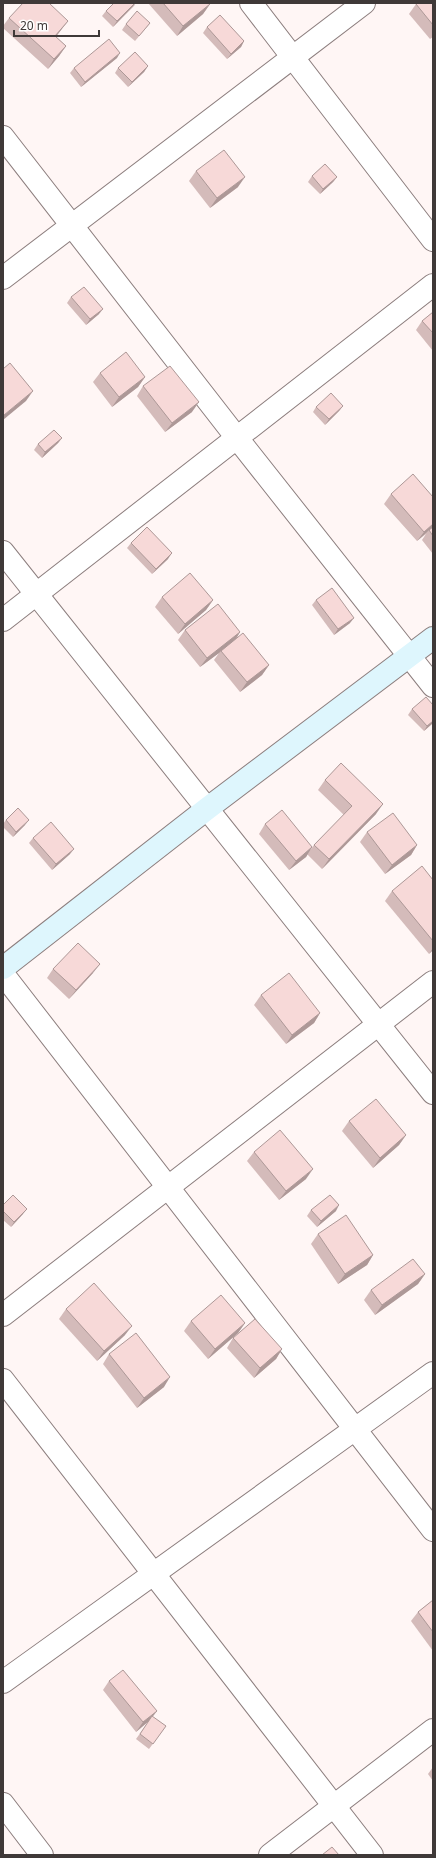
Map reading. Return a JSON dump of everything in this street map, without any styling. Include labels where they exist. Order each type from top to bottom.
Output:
[{"type":"main road","points":[[3,968],[208,808],[433,638]]},
{"type":"street","points":[[251,3],[433,240]]},
{"type":"street","points":[[3,278],[292,56],[364,3]]},
{"type":"street","points":[[3,138],[433,686]]},
{"type":"street","points":[[3,620],[433,285]]},
{"type":"street","points":[[3,552],[433,1093]]},
{"type":"street","points":[[3,974],[433,1530]]},
{"type":"street","points":[[3,1315],[433,982]]},
{"type":"street","points":[[3,1682],[433,1373]]},
{"type":"street","points":[[3,1380],[372,1855]]},
{"type":"street","points":[[270,1855],[433,1730]]},
{"type":"street","points":[[3,1804],[42,1855]]},
{"type":"building","points":[[23,3],[49,3],[68,21],[55,36],[66,46],[54,59],[9,18]]},
{"type":"building","points":[[114,3],[135,3],[117,21],[106,11]]},
{"type":"building","points":[[163,3],[209,3],[210,4],[183,26]]},
{"type":"building","points":[[433,3],[433,25],[416,4]]},
{"type":"building","points":[[137,11],[150,23],[139,36],[126,24]]},
{"type":"building","points":[[220,15],[244,41],[231,54],[207,27]]},
{"type":"building","points":[[109,39],[120,53],[85,82],[74,68]]},
{"type":"building","points":[[135,52],[148,66],[132,82],[118,68]]},
{"type":"building","points":[[224,150],[245,177],[217,198],[196,171]]},
{"type":"building","points":[[325,164],[337,177],[323,189],[312,176]]},
{"type":"building","points":[[84,287],[103,309],[90,319],[71,297]]},
{"type":"building","points":[[433,312],[433,333],[422,321]]},
{"type":"building","points":[[126,352],[145,377],[119,397],[100,373]]},
{"type":"building","points":[[10,363],[33,391],[4,415],[3,369]]},
{"type":"building","points":[[170,366],[199,402],[172,423],[143,386]]},
{"type":"building","points":[[331,393],[343,406],[329,419],[316,407]]},
{"type":"building","points":[[54,430],[62,438],[45,452],[38,444]]},
{"type":"building","points":[[413,474],[433,497],[433,524],[424,532],[391,494]]},
{"type":"building","points":[[147,527],[172,553],[156,569],[131,543]]},
{"type":"building","points":[[433,527],[433,536],[429,530]]},
{"type":"building","points":[[190,573],[213,600],[185,624],[162,597]]},
{"type":"building","points":[[332,588],[354,618],[338,629],[316,600]]},
{"type":"building","points":[[218,604],[240,632],[207,658],[185,630]]},
{"type":"building","points":[[243,633],[269,665],[247,682],[221,651]]},
{"type":"building","points":[[426,697],[433,705],[433,721],[427,726],[412,709]]},
{"type":"building","points":[[341,763],[383,804],[329,859],[314,845],[352,806],[325,780]]},
{"type":"building","points":[[18,808],[29,820],[16,832],[6,820]]},
{"type":"building","points":[[282,810],[312,847],[296,861],[265,824]]},
{"type":"building","points":[[393,813],[417,845],[392,865],[367,832]]},
{"type":"building","points":[[51,822],[74,849],[56,864],[33,838]]},
{"type":"building","points":[[422,866],[433,880],[433,941],[392,891]]},
{"type":"building","points":[[78,943],[100,964],[76,990],[53,969]]},
{"type":"building","points":[[289,973],[320,1013],[292,1035],[261,995]]},
{"type":"building","points":[[376,1099],[406,1135],[380,1158],[349,1121]]},
{"type":"building","points":[[280,1130],[313,1169],[286,1191],[254,1152]]},
{"type":"building","points":[[13,1195],[27,1209],[14,1222],[3,1211],[3,1205]]},
{"type":"building","points":[[330,1195],[339,1205],[321,1221],[311,1210]]},
{"type":"building","points":[[346,1215],[373,1255],[345,1274],[318,1234]]},
{"type":"building","points":[[413,1259],[425,1274],[382,1305],[371,1290]]},
{"type":"building","points":[[94,1283],[132,1326],[104,1351],[66,1309]]},
{"type":"building","points":[[221,1295],[245,1323],[215,1349],[191,1321]]},
{"type":"building","points":[[255,1319],[282,1349],[260,1368],[233,1338]]},
{"type":"building","points":[[136,1333],[170,1377],[144,1398],[109,1354]]},
{"type":"building","points":[[433,1600],[433,1632],[418,1612]]},
{"type":"building","points":[[123,1670],[157,1711],[143,1722],[109,1681]]},
{"type":"building","points":[[152,1716],[166,1726],[153,1744],[140,1734]]},
{"type":"building","points":[[332,1847],[339,1855],[322,1855]]}]
